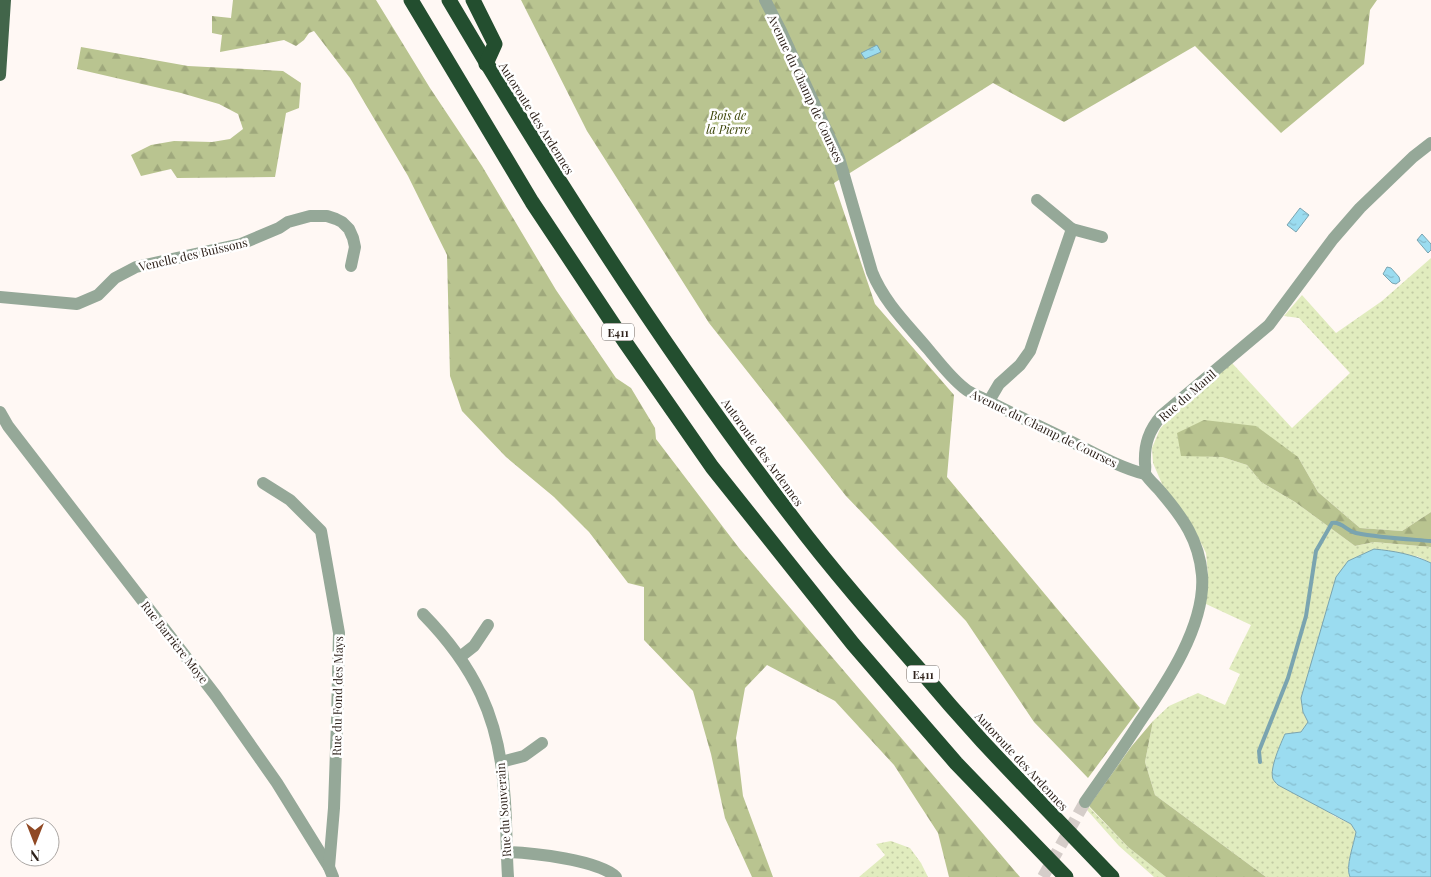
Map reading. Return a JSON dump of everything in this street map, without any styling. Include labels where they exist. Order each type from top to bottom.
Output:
[{"type":"highway","name":"E411","points":[[411,0],[532,202],[625,342],[712,466],[853,644],[956,763],[1066,877]]},
{"type":"highway","name":"Autoroute des Ardennes","points":[[449,0],[486,64],[583,220],[648,318],[793,519],[868,611],[981,740],[1112,877]]},
{"type":"highway","points":[[473,0],[496,44],[486,64]]},
{"type":"main road","points":[[0,75],[5,0]]},
{"type":"street","name":"Avenue du Champ de Courses","points":[[765,0],[839,158],[872,272],[879,289],[890,305],[963,388],[1024,420],[1124,467],[1145,474]]},
{"type":"street","name":"Rue du Manil","points":[[1145,474],[1147,439],[1162,415],[1269,325],[1333,238],[1360,208],[1399,170],[1431,143]]},
{"type":"street","points":[[1038,200],[1072,228],[1102,237]]},
{"type":"street","name":"Venelle des Buissons","points":[[0,298],[76,304],[98,294],[116,278],[136,266],[241,244],[279,228],[288,222],[310,216],[326,216],[336,219],[349,229],[354,238],[351,266]]},
{"type":"street","points":[[989,401],[999,384],[1020,365],[1030,351],[1072,228]]},
{"type":"street","name":"Rue Barrière Moye","points":[[0,412],[4,425],[216,696],[277,783],[331,872]]},
{"type":"street","points":[[1085,802],[1170,675],[1186,642],[1200,603],[1202,570],[1198,550],[1179,514],[1145,474]]},
{"type":"street","name":"Rue du Fond des Mays","points":[[263,483],[290,500],[321,531],[339,633],[331,872]]},
{"type":"street","name":"Rue du Souverain","points":[[423,614],[460,657],[477,685],[491,720],[501,762],[508,852],[508,877]]},
{"type":"street","points":[[460,657],[474,646],[488,625]]},
{"type":"street","points":[[501,762],[524,756],[542,743]]},
{"type":"street","points":[[508,852],[530,853],[593,864],[607,870],[616,877]]},
{"type":"green space","points":[[233,0],[376,0],[430,88],[482,166],[556,290],[616,378],[631,388],[655,428],[656,439],[739,548],[1020,877],[949,877],[938,833],[894,765],[835,701],[767,665],[745,688],[736,738],[743,796],[773,877],[752,877],[725,818],[711,754],[693,691],[644,640],[644,587],[628,583],[589,532],[554,497],[506,457],[462,411],[450,376],[447,255],[408,176],[350,78],[314,31],[309,33],[296,46],[284,40],[220,52],[222,35],[212,33],[212,16],[231,18]]},
{"type":"green space","name":"Bois de la Pierre","points":[[521,0],[1377,0],[1370,10],[1364,64],[1281,133],[1195,46],[1064,122],[993,83],[834,183],[875,304],[954,395],[947,477],[1140,708],[1088,778],[1034,722],[966,621],[846,496],[709,323],[587,131]]},
{"type":"green space","points":[[81,47],[188,66],[283,71],[301,83],[299,108],[286,113],[275,177],[177,178],[171,169],[141,176],[131,155],[151,145],[174,141],[212,142],[230,139],[243,129],[238,114],[219,104],[181,93],[77,69]]},
{"type":"green space","points":[[1431,258],[1431,512],[1402,531],[1360,528],[1318,492],[1298,457],[1181,455],[1222,457],[1247,465],[1261,482],[1295,502],[1355,546],[1374,542],[1431,547],[1431,563],[1417,556],[1303,712],[1308,722],[1301,732],[1285,734],[1272,772],[1334,816],[1351,824],[1356,832],[1349,862],[1350,877],[1266,877],[1155,795],[1145,762],[1153,721],[1169,706],[1198,693],[1225,705],[1240,674],[1229,669],[1251,625],[1206,604],[1208,575],[1206,553],[1192,525],[1162,484],[1153,463],[1152,448],[1160,429],[1171,416],[1232,363],[1292,428],[1350,373],[1299,318],[1284,316],[1302,295],[1336,333],[1382,301]]},
{"type":"green space","points":[[1204,420],[1256,426],[1298,457],[1318,492],[1360,528],[1402,531],[1431,512],[1431,547],[1374,542],[1355,546],[1295,502],[1261,482],[1247,465],[1222,457],[1181,456],[1177,433]]},
{"type":"green space","points":[[1153,721],[1145,762],[1155,795],[1266,877],[1166,877],[1128,847],[1089,806],[1131,747]]},
{"type":"green space","points":[[1088,806],[1128,847],[1166,877],[1154,877],[1119,846],[1087,810]]},
{"type":"green space","points":[[891,841],[910,848],[928,877],[859,877],[885,855],[876,844]]},
{"type":"water","points":[[877,45],[881,52],[865,59],[861,53]]},
{"type":"water","points":[[1300,208],[1309,215],[1296,232],[1287,225]]},
{"type":"water","points":[[1422,234],[1431,244],[1431,250],[1428,253],[1417,240]]},
{"type":"water","points":[[1387,267],[1391,268],[1399,277],[1400,281],[1396,284],[1392,283],[1383,274]]},
{"type":"water","points":[[1374,549],[1403,553],[1431,563],[1431,877],[1350,877],[1349,862],[1356,832],[1351,824],[1278,785],[1272,775],[1276,756],[1285,734],[1301,732],[1308,722],[1303,712],[1301,698],[1336,577],[1348,561]]},
{"type":"waterway","points":[[1260,762],[1259,751],[1288,678],[1306,616],[1316,551],[1332,523],[1338,523],[1356,533],[1431,541]]},
{"type":"tunnel","points":[[1043,877],[1085,802]]}]
